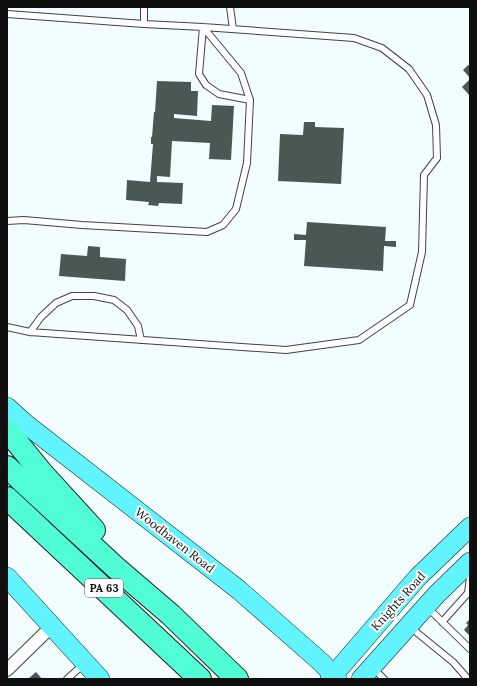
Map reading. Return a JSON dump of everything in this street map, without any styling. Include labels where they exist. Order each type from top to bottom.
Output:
[{"type":"highway","points":[[7,430],[42,473],[171,615]]},
{"type":"highway","name":"PA 63","points":[[7,467],[115,567],[171,615],[237,679]]},
{"type":"highway","name":"PA 63","points":[[7,498],[200,679]]},
{"type":"main road","name":"Woodhaven Road","points":[[7,407],[34,430],[239,590],[316,658],[333,677]]},
{"type":"main road","name":"Knights Road","points":[[333,677],[418,577],[470,527]]},
{"type":"main road","name":"Knights Road","points":[[372,675],[426,606],[470,562]]},
{"type":"main road","points":[[7,577],[93,673]]},
{"type":"street","points":[[7,670],[52,626]]},
{"type":"lane","points":[[144,7],[144,24]]},
{"type":"lane","points":[[230,7],[233,29]]},
{"type":"lane","points":[[7,14],[144,24],[203,26],[354,38],[382,48],[409,69],[427,95],[436,125],[437,158],[424,175],[422,252],[410,305],[359,340],[286,350],[30,332],[7,327]]},
{"type":"lane","points":[[7,220],[207,232],[223,225],[236,209],[247,164],[250,100],[241,73],[203,26]]},
{"type":"lane","points":[[203,26],[199,74],[206,85],[219,94],[250,100]]},
{"type":"lane","points":[[30,332],[41,317],[56,303],[72,296],[94,296],[114,300],[127,310],[138,326],[141,340]]},
{"type":"lane","points":[[442,622],[469,594],[470,577]]},
{"type":"lane","points":[[426,606],[470,649]]},
{"type":"lane","points":[[409,626],[453,662],[468,679]]},
{"type":"lane","points":[[67,679],[93,673]]},
{"type":"building","points":[[468,65],[470,66],[470,78],[463,70]]},
{"type":"building","points":[[470,79],[470,96],[462,87]]},
{"type":"building","points":[[157,81],[191,82],[191,91],[198,91],[197,116],[174,114],[174,118],[211,121],[212,105],[234,106],[231,160],[209,159],[210,143],[172,141],[170,177],[157,176],[157,182],[183,183],[182,204],[159,203],[158,206],[148,205],[149,202],[126,200],[127,180],[150,182],[153,144],[151,144],[151,137],[155,112]]},
{"type":"building","points":[[304,122],[315,122],[315,127],[344,128],[341,184],[278,181],[280,134],[303,135]]},
{"type":"building","points":[[307,222],[386,227],[385,241],[396,241],[396,247],[384,246],[383,271],[304,266],[306,240],[294,240],[294,234],[306,235]]},
{"type":"building","points":[[88,246],[100,247],[100,257],[126,259],[125,281],[59,276],[61,254],[87,256]]},
{"type":"building","points":[[470,619],[470,636],[464,630],[468,625],[466,623]]},
{"type":"building","points":[[36,672],[42,679],[28,679]]}]
